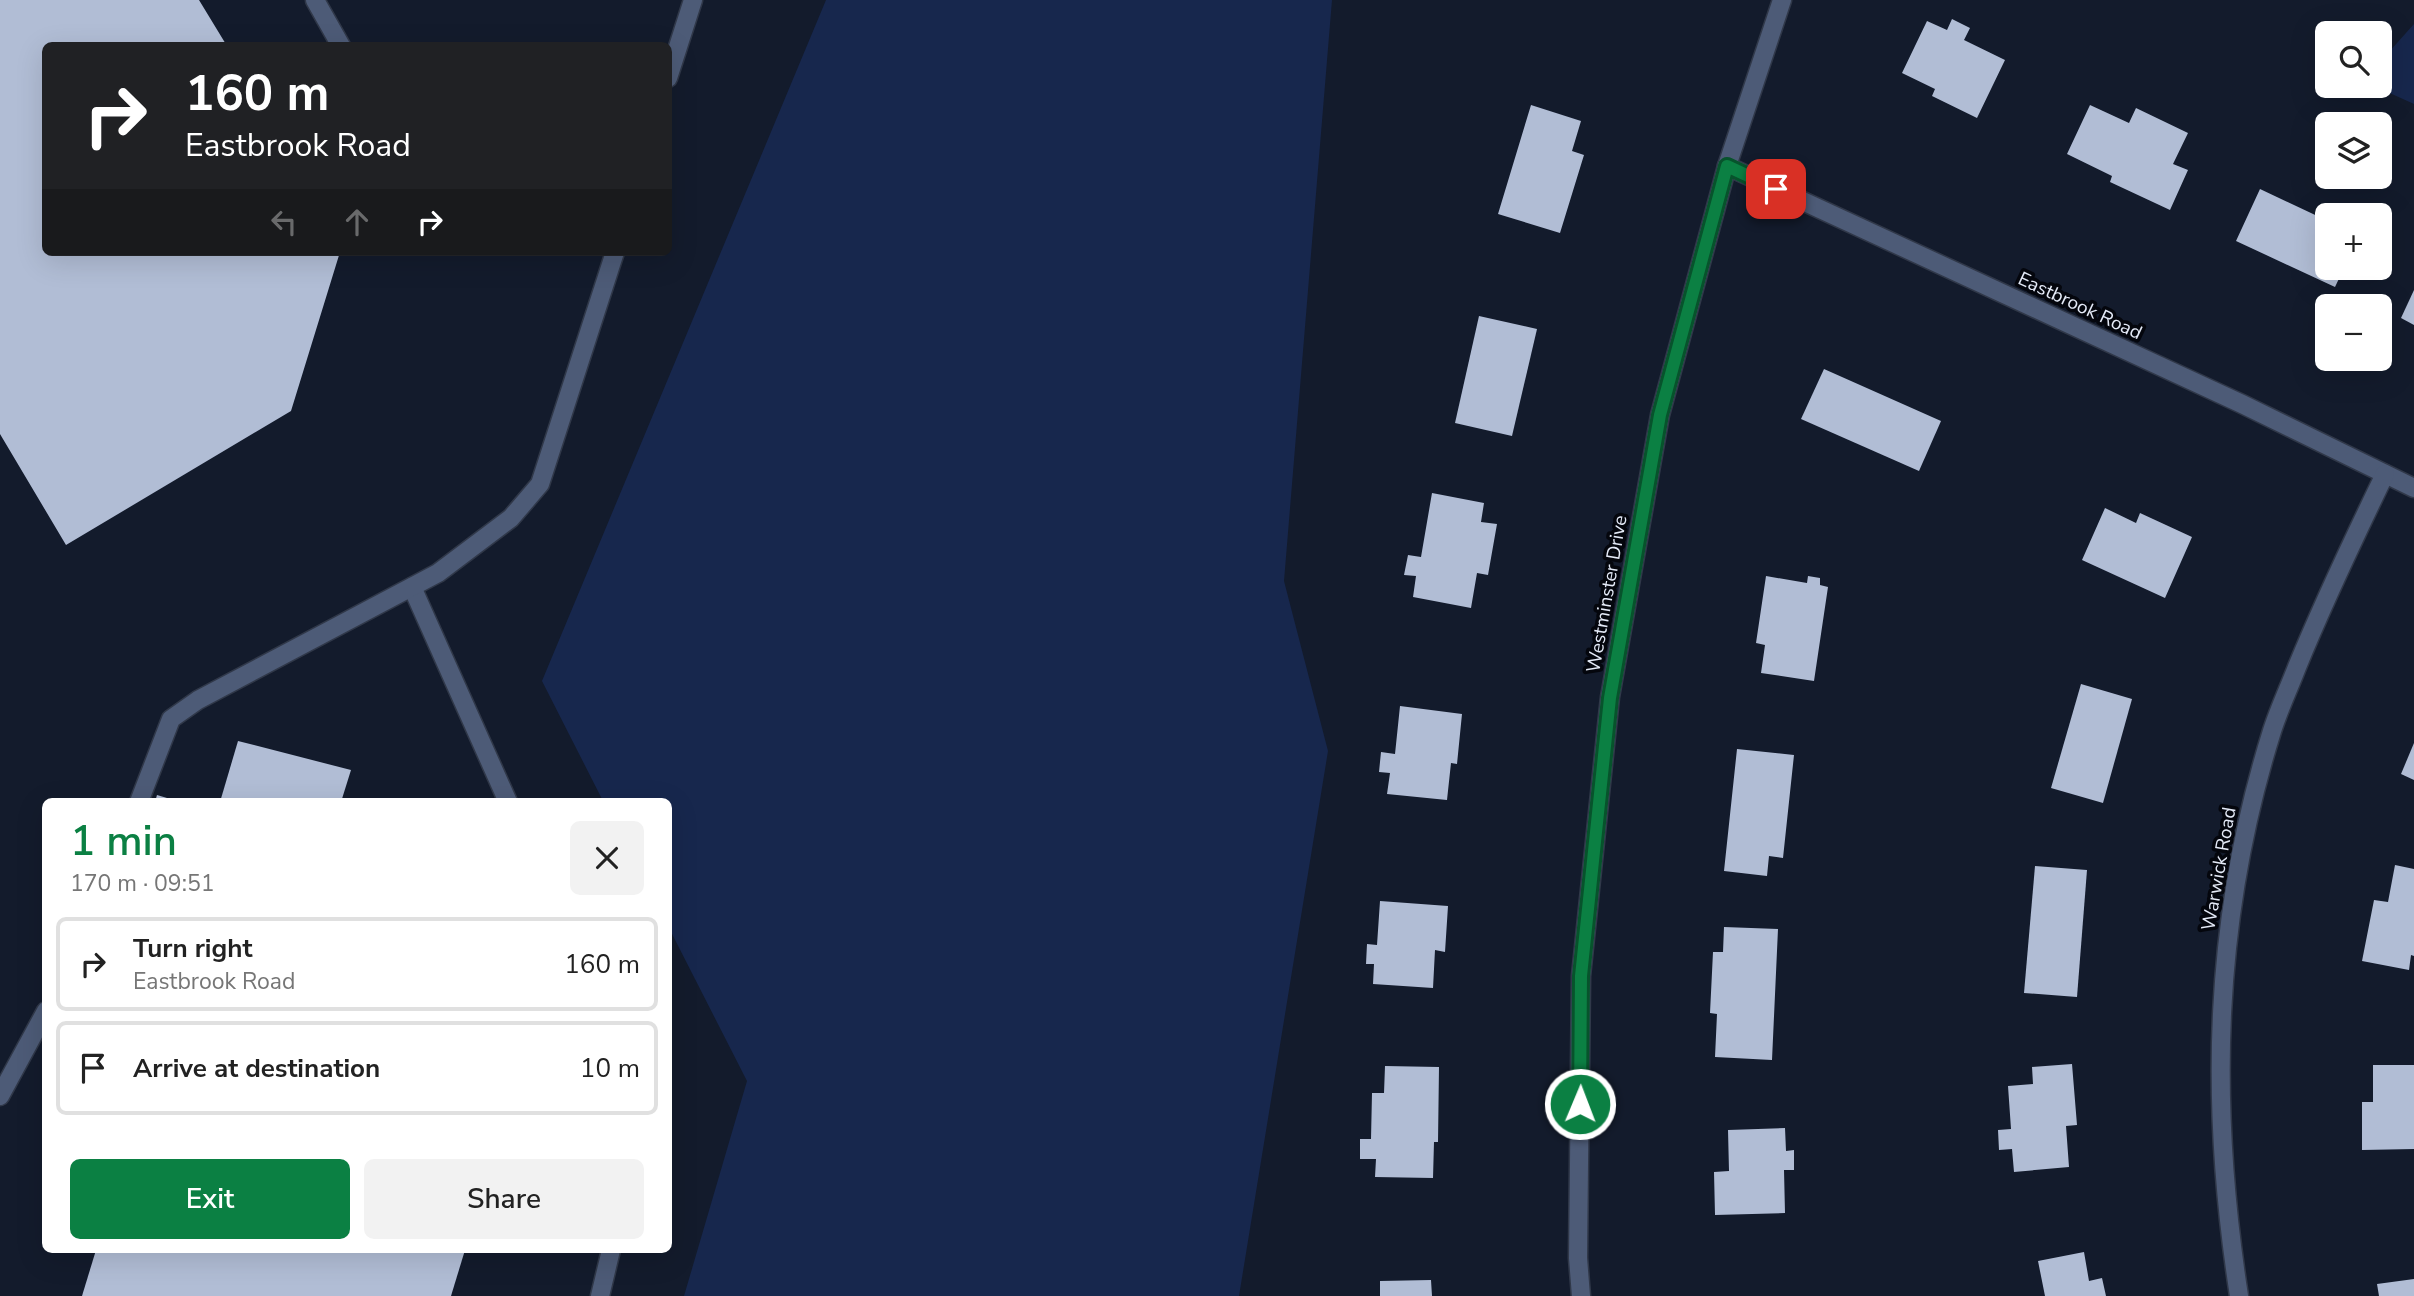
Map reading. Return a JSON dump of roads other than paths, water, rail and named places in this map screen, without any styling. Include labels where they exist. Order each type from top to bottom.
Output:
[{"type":"street","points":[[314,0],[339,42]]},
{"type":"street","points":[[672,66],[693,0]]},
{"type":"street","name":"Westminster Drive","points":[[1581,1296],[1578,1258],[1581,976],[1610,698],[1660,415],[1727,166],[1782,0]]},
{"type":"street","name":"Eastbrook Road","points":[[1727,166],[2230,398],[2414,488]]},
{"type":"street","points":[[141,798],[171,719],[198,700],[438,573],[511,518],[540,484],[614,256]]},
{"type":"street","name":"Warwick Road","points":[[2239,1296],[2228,1224],[2221,1141],[2221,1030],[2229,918],[2243,838],[2273,728],[2330,585],[2385,474]]},
{"type":"street","points":[[412,587],[506,798]]},
{"type":"street","points":[[0,1096],[42,1018]]},
{"type":"street","points":[[600,1296],[610,1253]]}]
